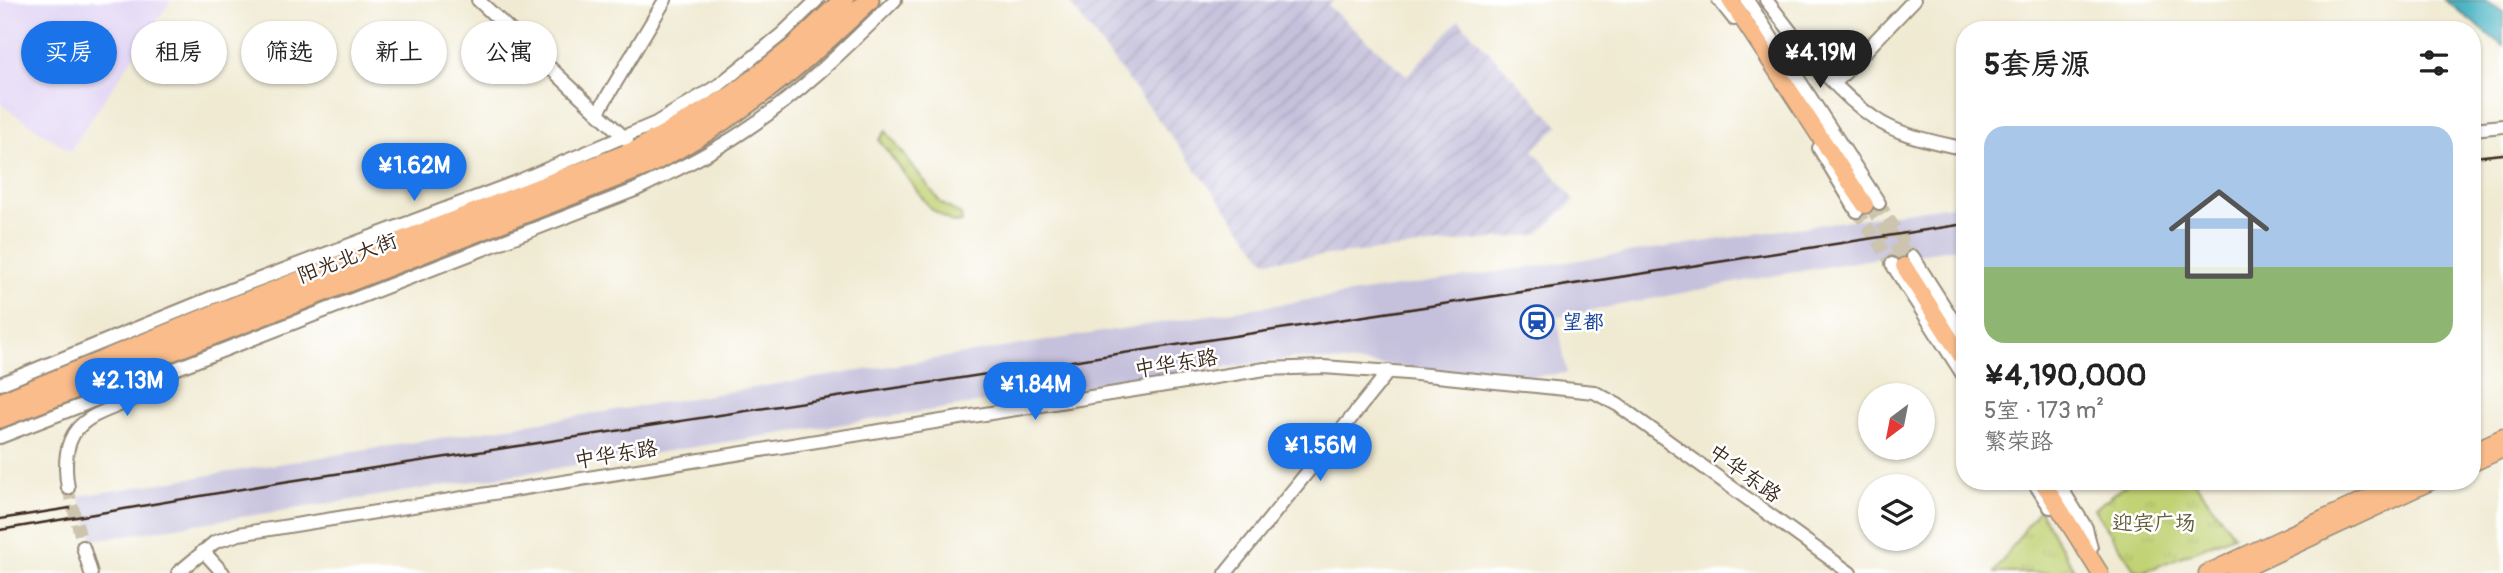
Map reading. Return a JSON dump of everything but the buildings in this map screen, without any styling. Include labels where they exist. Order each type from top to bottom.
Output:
[{"type":"highway","name":"阳光北大街","points":[[0,403],[630,143],[732,96],[792,49],[844,0]]},
{"type":"highway","name":"阳光北大街","points":[[0,418],[160,365],[647,165],[712,130],[751,104],[804,62],[869,0]]},
{"type":"main road","points":[[1730,0],[1868,205]]},
{"type":"main road","points":[[1737,0],[1868,205]]},
{"type":"main road","points":[[1905,263],[1956,338]]},
{"type":"main road","points":[[1905,263],[1956,347]]},
{"type":"main road","points":[[2481,447],[2503,437]]},
{"type":"main road","points":[[2481,459],[2503,449]]},
{"type":"main road","points":[[2048,490],[2107,573]]},
{"type":"main road","points":[[2053,490],[2100,573]]},
{"type":"main road","points":[[2207,573],[2386,490]]},
{"type":"main road","points":[[2235,573],[2413,490]]},
{"type":"street","points":[[478,0],[630,143]]},
{"type":"street","points":[[598,112],[664,0]]},
{"type":"street","points":[[0,384],[233,289],[514,183],[630,143],[656,123],[719,85],[782,34],[817,0]]},
{"type":"street","points":[[0,436],[160,365],[604,203],[676,170],[731,139],[771,112],[895,0]]},
{"type":"street","points":[[1719,0],[1740,25],[1868,205]]},
{"type":"street","points":[[1747,0],[1868,205]]},
{"type":"street","points":[[1766,0],[1810,58],[1883,124],[1956,146]]},
{"type":"street","points":[[1835,83],[1914,0]]},
{"type":"street","points":[[2481,128],[2503,126]]},
{"type":"street","points":[[1905,263],[1956,328]]},
{"type":"street","points":[[1905,263],[1956,361]]},
{"type":"street","points":[[68,488],[64,464],[79,428],[97,412],[144,392],[160,365]]},
{"type":"street","name":"中华东路","points":[[178,573],[223,538],[239,534],[1265,369],[1323,367],[1389,371],[1603,395],[1850,573]]},
{"type":"street","points":[[1226,573],[1389,371]]},
{"type":"street","points":[[2039,490],[2073,544],[2090,551],[2087,528],[2063,490]]},
{"type":"street","points":[[83,547],[91,573]]},
{"type":"street","points":[[203,551],[223,573]]},
{"type":"shaded area","points":[[0,0],[171,0],[157,21],[131,21],[131,60],[117,81],[117,21],[21,21],[21,84],[115,84],[70,151],[0,104]]},
{"type":"shaded area","points":[[1067,0],[1334,0],[1328,6],[1407,75],[1459,20],[1559,126],[1533,150],[1575,200],[1537,235],[1266,261]]},
{"type":"shaded area","points":[[1956,204],[1956,248],[1917,254],[1884,263],[1879,258],[1766,277],[1557,317],[1567,373],[1526,377],[1294,358],[1037,394],[93,540],[79,496],[1227,312]]},
{"type":"green space","points":[[886,131],[941,203],[961,215],[962,222],[953,223],[930,208],[879,140]]},
{"type":"green space","name":"迎宾广场","points":[[2119,490],[2201,490],[2234,535],[2146,571],[2135,570],[2094,509]]},
{"type":"green space","points":[[2039,509],[2076,573],[1994,573]]},
{"type":"water","points":[[2445,0],[2485,0],[2503,12],[2503,46],[2481,29],[2481,21],[2471,21]]},
{"type":"tunnel","points":[[1870,203],[1910,265]]},
{"type":"tunnel","points":[[1879,203],[1913,257]]},
{"type":"tunnel","points":[[1857,211],[1892,264]]},
{"type":"tunnel","points":[[68,488],[83,547]]},
{"type":"railway","points":[[2481,156],[2503,154]]},
{"type":"railway","points":[[0,530],[283,482],[1956,225]]},
{"type":"railway","points":[[0,519],[70,508]]},
{"type":"place","name":"望都","points":[[1537,322]]}]
